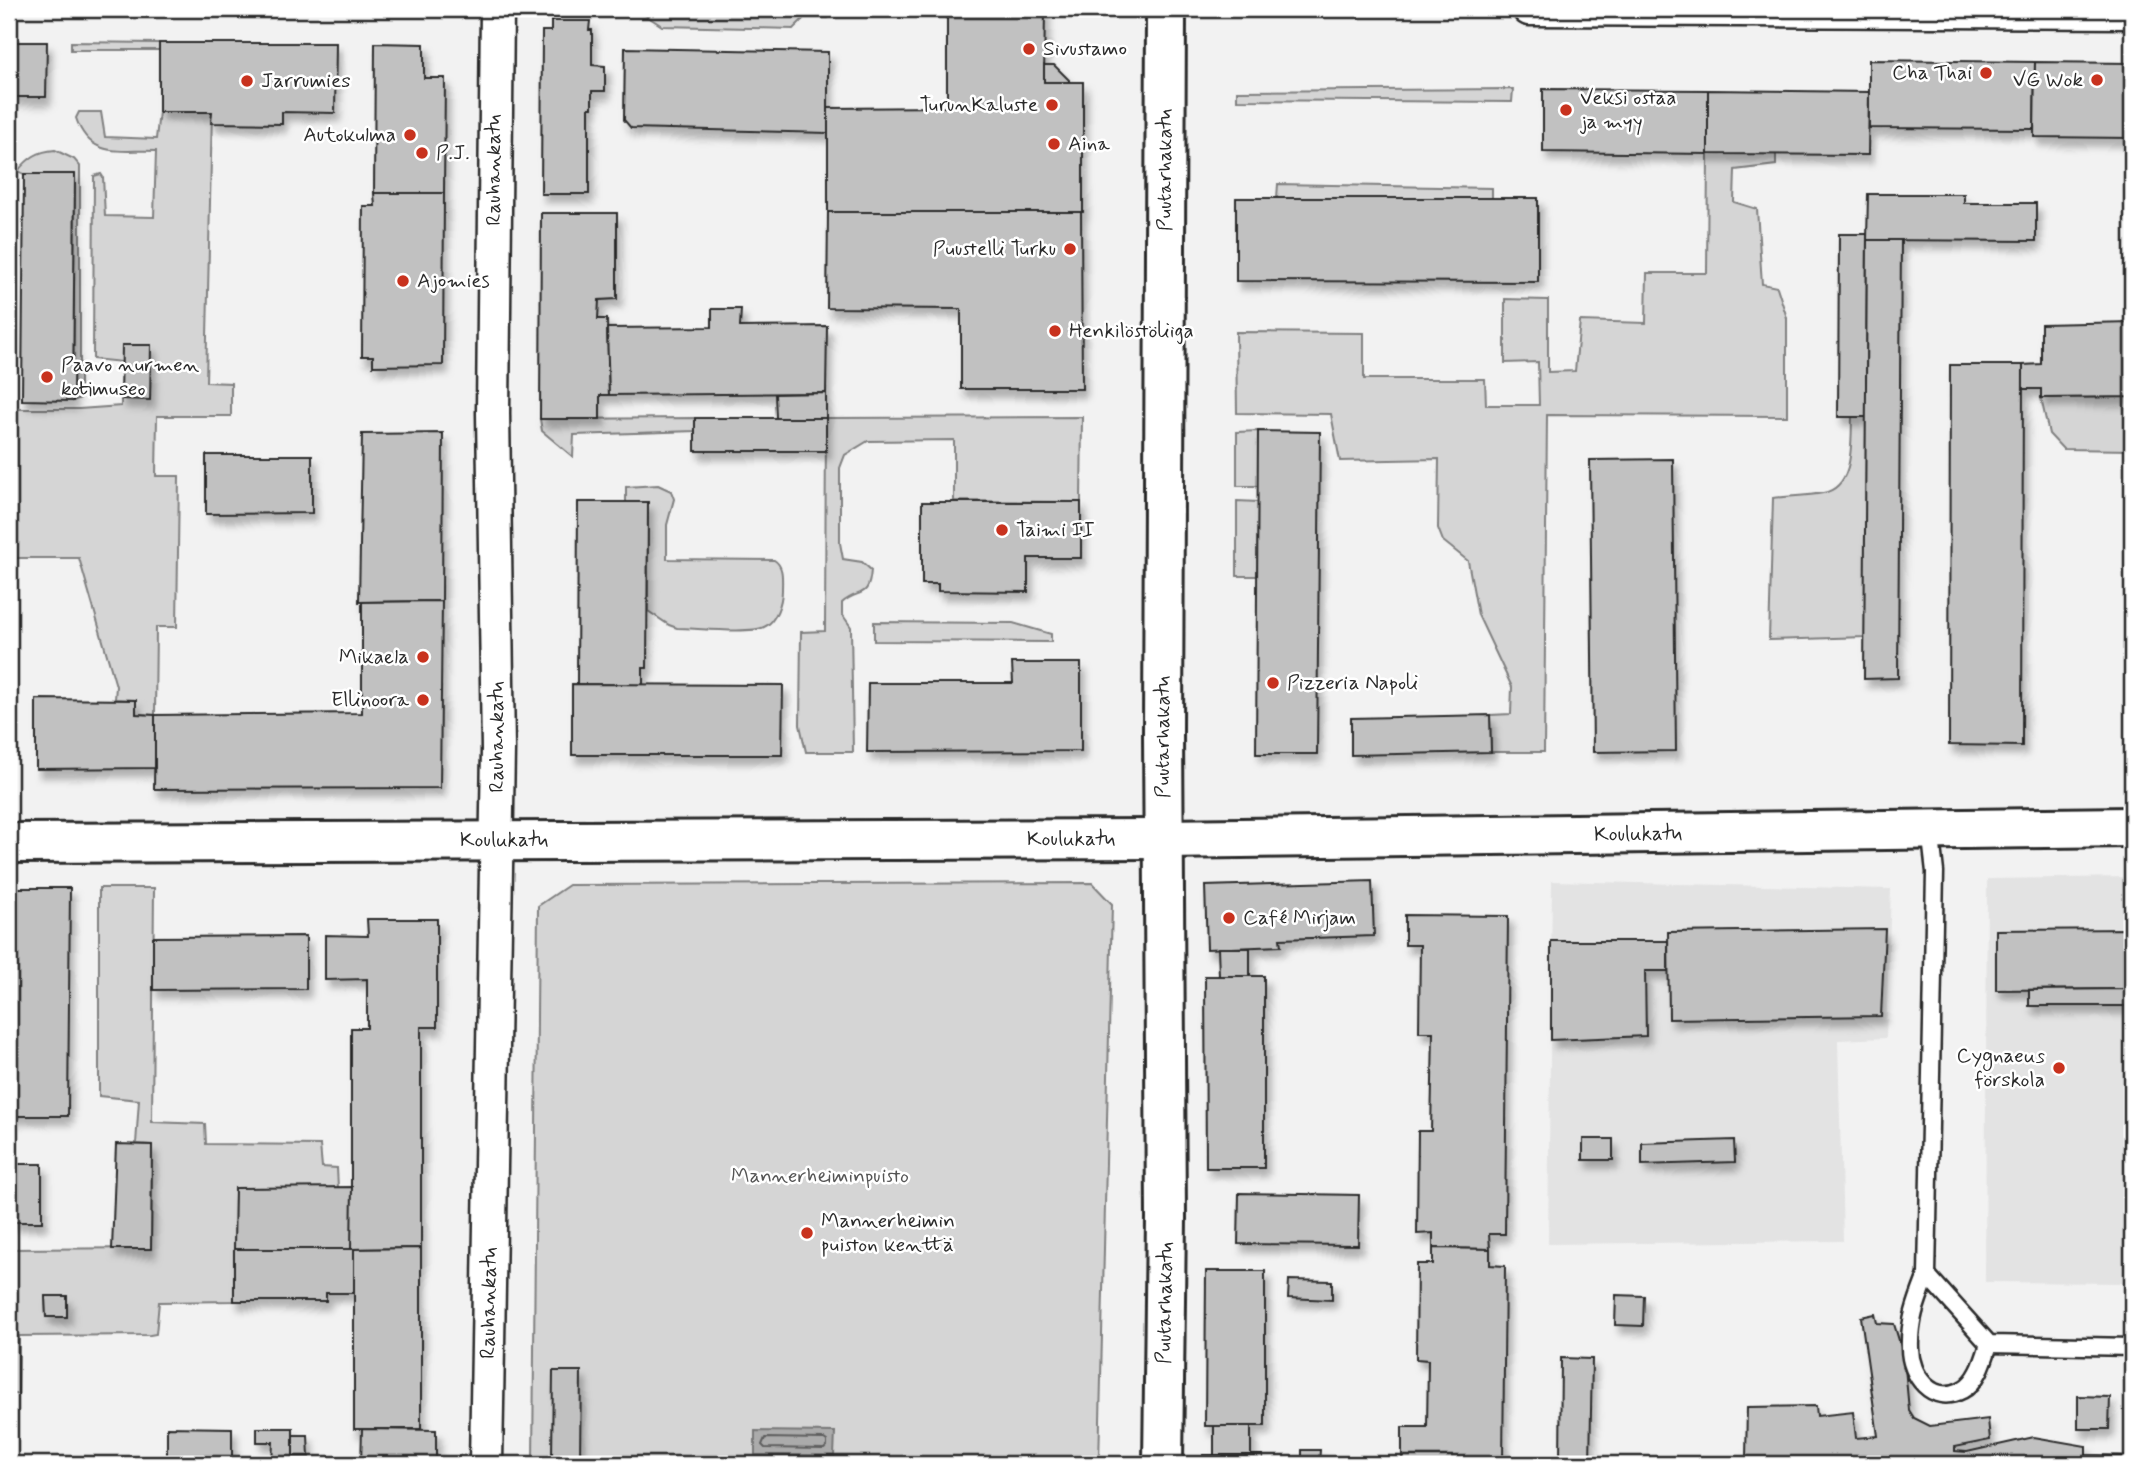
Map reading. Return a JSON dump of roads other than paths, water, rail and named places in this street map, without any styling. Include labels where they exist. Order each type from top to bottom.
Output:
[{"type":"main road","name":"Puutarhakatu","points":[[1163,1464],[1166,1218],[1163,839],[1166,9]]},
{"type":"main road","name":"Koulukatu","points":[[9,843],[1163,839],[2132,827]]},
{"type":"street","name":"Rauhankatu","points":[[486,1464],[498,841],[493,413],[496,9]]},
{"type":"street","points":[[1529,9],[2132,12]]},
{"type":"lane","points":[[1930,829],[1935,872],[1927,1275],[1911,1320],[1909,1350],[1914,1374],[1921,1383],[1935,1391],[1950,1394],[1962,1391],[1981,1367],[1989,1344]]},
{"type":"lane","points":[[1927,1275],[1989,1344],[2132,1347]]},
{"type":"water","points":[[755,1431],[835,1432],[834,1456],[755,1455]]},
{"type":"place","name":"Sivustamo","points":[[1029,49]]},
{"type":"place","name":"Cha Thai","points":[[1986,73]]},
{"type":"place","name":"VG Wok","points":[[2097,80]]},
{"type":"place","name":"Jarrumies","points":[[247,81]]},
{"type":"place","name":"TurunKaluste","points":[[1052,105]]},
{"type":"place","name":"Veksi ostaa ja myy","points":[[1566,110]]},
{"type":"place","name":"Autokulma","points":[[410,135]]},
{"type":"place","name":"Aina","points":[[1054,144]]},
{"type":"place","name":"P.J.","points":[[422,153]]},
{"type":"place","name":"Puustelli Turku","points":[[1070,249]]},
{"type":"place","name":"Ajomies","points":[[403,281]]},
{"type":"place","name":"Henkilöstöliiga","points":[[1055,331]]},
{"type":"place","name":"Paavo nurmen kotimuseo","points":[[47,377]]},
{"type":"place","name":"Taimi II","points":[[1002,530]]},
{"type":"place","name":"Mikaela","points":[[423,657]]},
{"type":"place","name":"Pizzeria Napoli","points":[[1273,683]]},
{"type":"place","name":"Ellinoora","points":[[423,700]]},
{"type":"place","name":"Café Mirjam","points":[[1229,918]]},
{"type":"place","name":"Cygnaeus förskola","points":[[2059,1068]]},
{"type":"place","name":"Mannerheimin puiston kenttä","points":[[807,1233]]},
{"type":"park label","name":"Mannerheiminpuisto","points":[[820,1176]]}]
